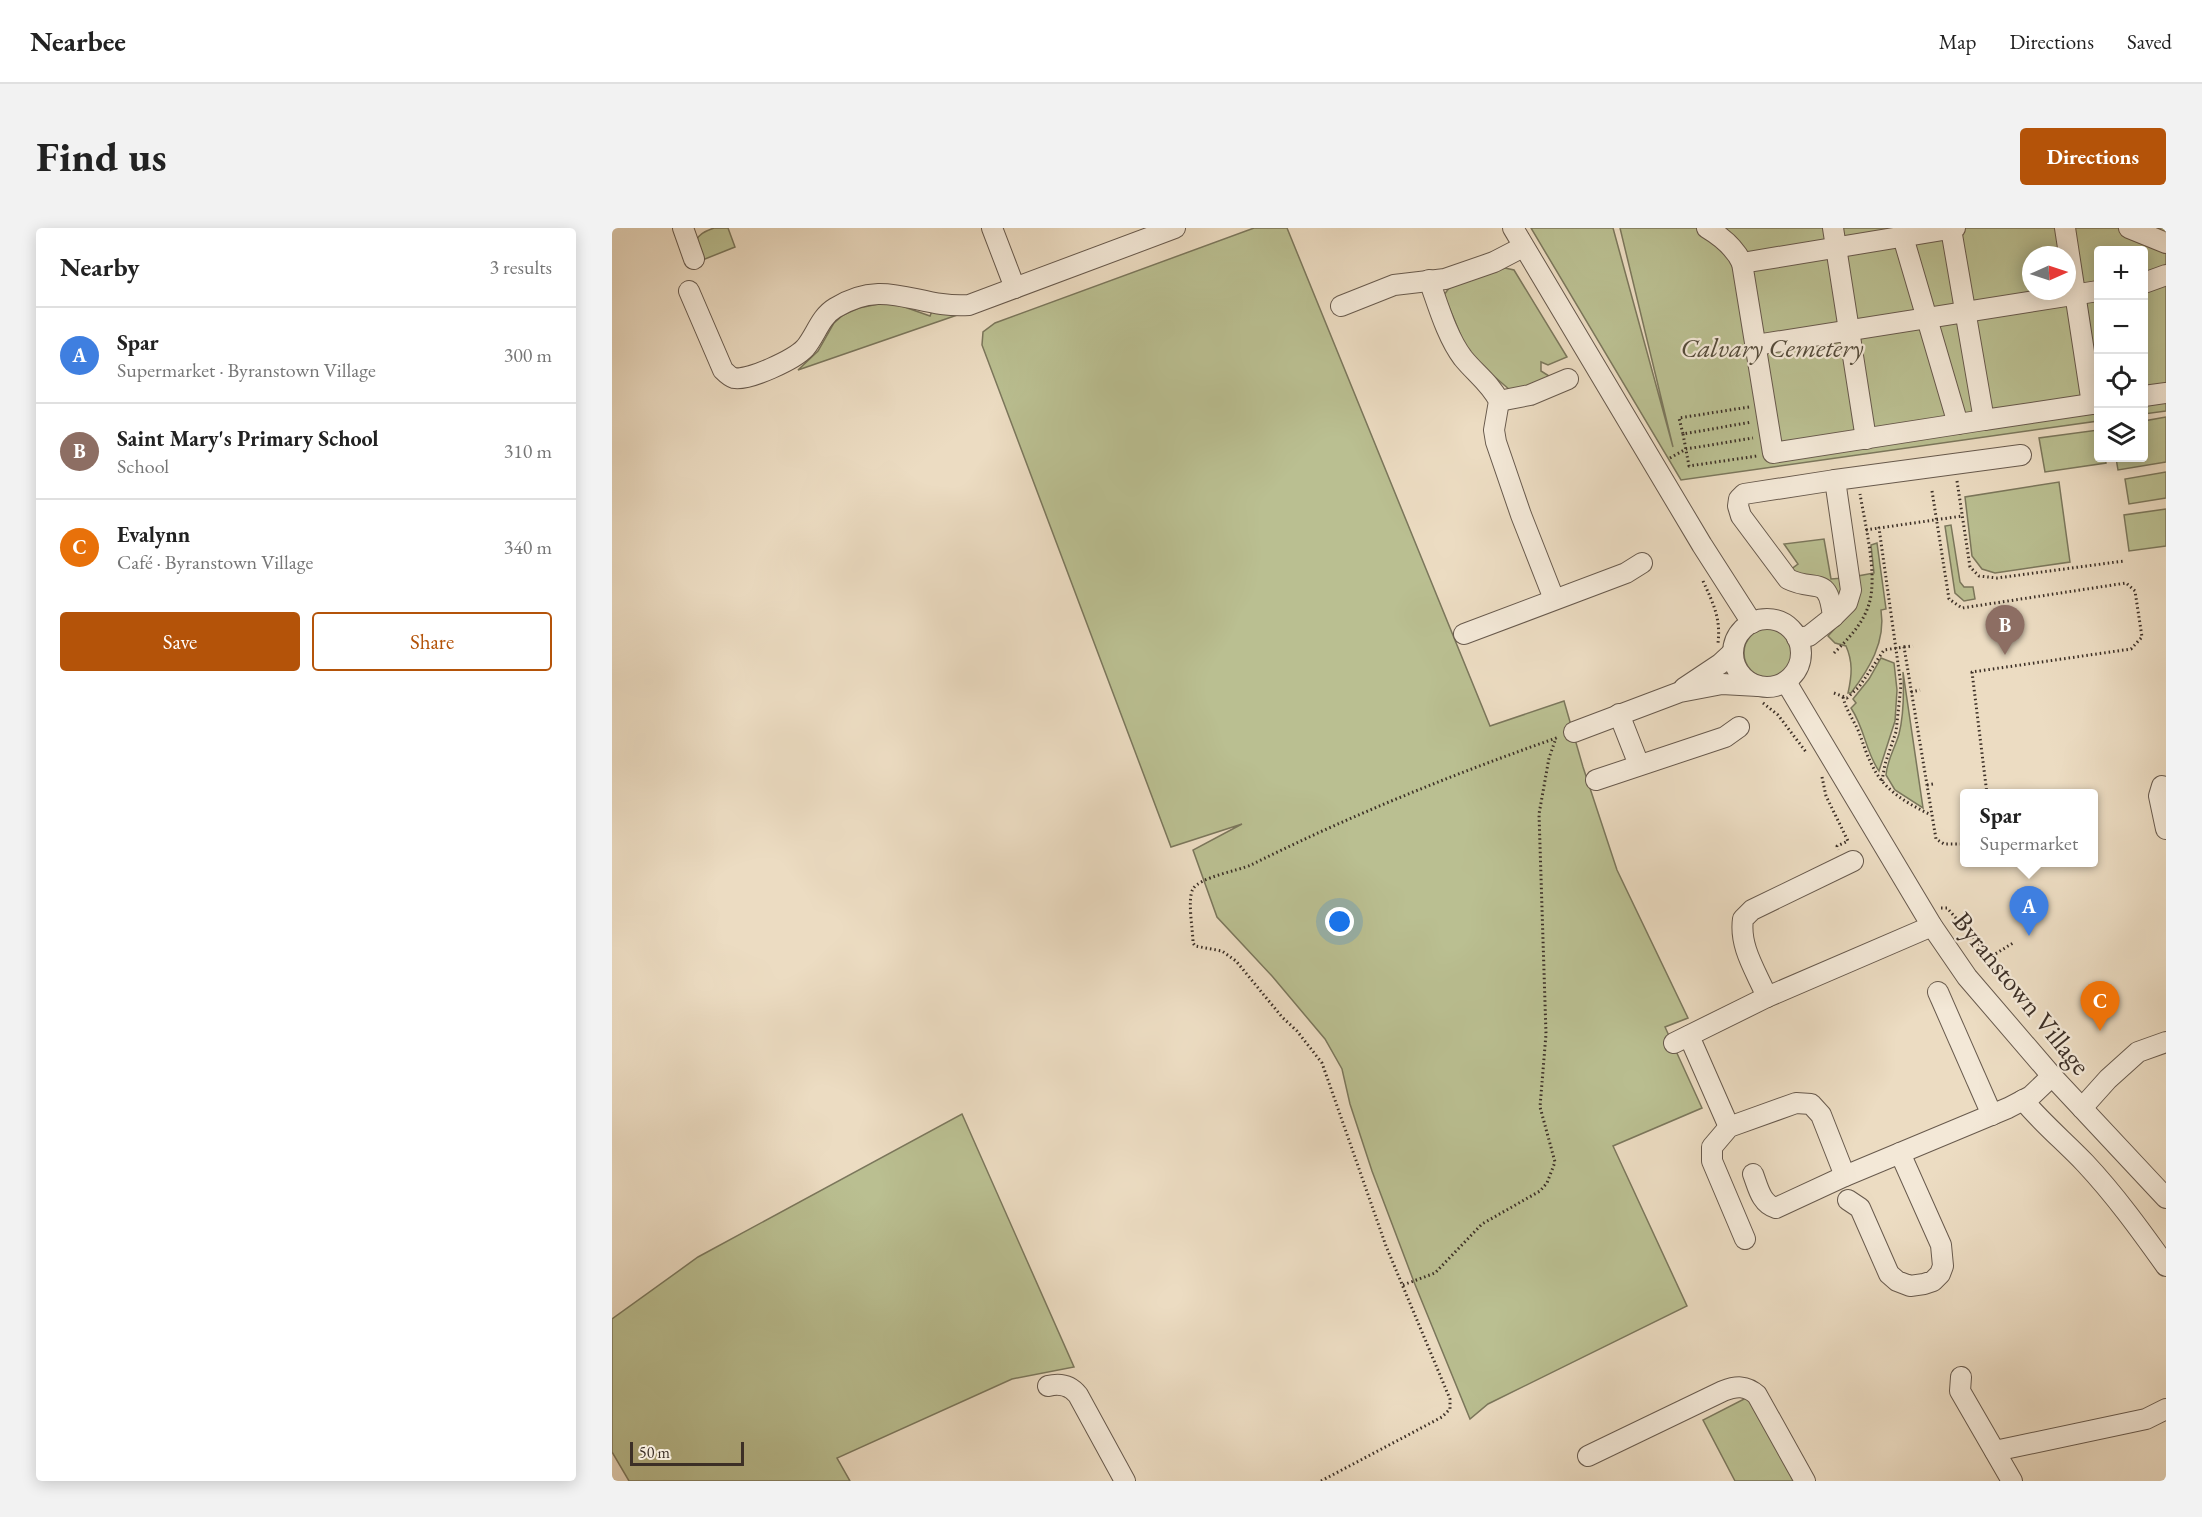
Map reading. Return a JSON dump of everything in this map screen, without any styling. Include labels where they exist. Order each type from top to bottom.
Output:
[{"type":"street","points":[[992,228],[1015,288]]},
{"type":"street","points":[[1513,228],[1702,545],[1752,623]]},
{"type":"street","points":[[1707,228],[1738,254],[1742,263],[1769,428],[1866,439],[2094,403]]},
{"type":"street","points":[[1833,228],[1866,439]]},
{"type":"street","points":[[1742,263],[1953,228],[1964,312],[1984,420]]},
{"type":"street","points":[[2065,228],[2068,246]]},
{"type":"street","points":[[2128,228],[2166,243]]},
{"type":"street","points":[[689,230],[694,260]]},
{"type":"street","points":[[689,291],[723,370],[734,378],[743,378],[798,354],[808,344],[832,309],[868,294],[891,293],[935,304],[969,305],[1165,230]]},
{"type":"street","points":[[1913,233],[1926,318],[1958,424]]},
{"type":"street","points":[[1341,306],[1394,285],[1445,279],[1458,275],[1494,262],[1523,248]]},
{"type":"street","points":[[2148,282],[2166,275]]},
{"type":"street","points":[[1429,280],[1451,337],[1462,357],[1487,381],[1499,401],[1494,430],[1496,442],[1521,515],[1554,599]]},
{"type":"street","points":[[2076,294],[2094,292]]},
{"type":"street","points":[[2076,299],[2094,398]]},
{"type":"street","points":[[1756,345],[2038,300]]},
{"type":"street","points":[[1499,401],[1530,396],[1568,379]]},
{"type":"street","points":[[2148,395],[2166,393]]},
{"type":"street","points":[[1833,617],[1827,593],[1815,585],[1788,579],[1741,516],[1738,506],[1739,499],[1744,494],[2021,455]]},
{"type":"street","points":[[1797,638],[1809,636],[1833,617],[1847,603],[1851,590],[1835,480]]},
{"type":"street","points":[[1464,634],[1626,573],[1642,563]]},
{"type":"street","points":[[1565,735],[1680,692],[1722,684],[1758,693],[1768,687],[1786,682],[1798,667],[1801,657],[1797,638],[1791,630],[1773,620],[1752,623],[1739,635],[1733,652],[1680,692]]},
{"type":"street","points":[[1733,652],[1740,674],[1758,693]]},
{"type":"street","name":"Byranstown Village","points":[[1786,682],[1936,917],[1967,977],[2052,1076],[2166,1198]]},
{"type":"street","points":[[1619,714],[1639,765]]},
{"type":"street","points":[[1596,780],[1725,737],[1739,727]]},
{"type":"street","points":[[2157,785],[2166,829]]},
{"type":"street","points":[[1767,997],[1743,944],[1741,933],[1743,919],[1752,910],[1849,863]]},
{"type":"street","points":[[1729,1127],[1682,1040],[1936,917]]},
{"type":"street","points":[[1938,992],[1992,1115]]},
{"type":"street","points":[[2082,1108],[2108,1079],[2138,1052],[2166,1042]]},
{"type":"street","points":[[1753,1174],[1762,1198],[1769,1206],[1776,1208],[2024,1100],[2052,1076]]},
{"type":"street","points":[[2024,1100],[2116,1199],[2166,1266]]},
{"type":"street","points":[[1745,1239],[1712,1161],[1712,1147],[1729,1127],[1796,1103],[1811,1104],[1821,1115],[1845,1176]]},
{"type":"street","points":[[1848,1200],[1860,1208],[1889,1274],[1897,1281],[1910,1286],[1933,1281],[1940,1274],[1943,1266],[1941,1245],[1900,1153]]},
{"type":"street","points":[[1961,1377],[1960,1391],[2012,1481]]},
{"type":"street","points":[[1048,1386],[1064,1384],[1073,1389],[1125,1481]]},
{"type":"street","points":[[1588,1456],[1723,1391],[1742,1387],[1757,1395],[1805,1481]]},
{"type":"street","points":[[1995,1451],[2146,1419],[2166,1409]]},
{"type":"path","points":[[1679,418],[1769,428],[1689,466],[1679,418]]},
{"type":"path","points":[[1683,434],[1769,428]]},
{"type":"path","points":[[1668,459],[1686,449],[1769,428]]},
{"type":"path","points":[[1954,465],[1970,567],[1979,576],[1997,578],[2124,561]]},
{"type":"path","points":[[1932,491],[1949,599],[1962,608],[2126,583],[2135,591],[2142,637],[2131,649],[1972,672],[1986,789]]},
{"type":"path","points":[[1866,530],[1962,516]]},
{"type":"path","points":[[1879,528],[1901,685],[1896,732],[1882,781]]},
{"type":"path","points":[[1834,693],[1847,698],[1854,693],[1884,650],[1912,646]]},
{"type":"path","points":[[1904,647],[1936,839],[1940,843],[1960,844]]},
{"type":"path","points":[[1911,692],[1920,690]]},
{"type":"path","points":[[1758,693],[1810,757]]},
{"type":"path","points":[[1843,697],[1872,766],[1882,781],[1902,800],[1932,815]]},
{"type":"path","points":[[1917,724],[1924,723]]},
{"type":"path","points":[[1402,1286],[1435,1273],[1482,1224],[1540,1191],[1552,1174],[1555,1162],[1540,1107],[1546,1034],[1539,814],[1549,758],[1565,735]]},
{"type":"path","points":[[1320,1481],[1442,1417],[1450,1409],[1448,1394],[1386,1246],[1322,1063],[1297,1031],[1281,1017],[1229,955],[1215,949],[1195,946],[1190,899],[1193,889],[1201,881],[1246,867],[1375,807],[1565,735]]},
{"type":"path","points":[[1922,753],[1929,752]]},
{"type":"path","points":[[1827,779],[1822,770],[1826,796],[1848,841],[1837,846],[1849,863]]},
{"type":"path","points":[[1927,785],[1933,784]]},
{"type":"path","points":[[1936,917],[1947,908],[1992,956],[2013,943]]},
{"type":"green space","points":[[714,228],[728,228],[735,247],[700,261],[697,240],[702,233]]},
{"type":"green space","points":[[1254,228],[1287,228],[1490,726],[1564,701],[1617,870],[1688,1018],[1665,1027],[1702,1108],[1613,1146],[1687,1306],[1488,1404],[1470,1419],[1372,1171],[1350,1104],[1342,1069],[1325,1039],[1272,976],[1217,917],[1193,850],[1242,824],[1171,847],[982,345],[983,332],[995,323]]},
{"type":"green space","name":"Calvary Cemetery","points":[[1531,228],[1613,228],[1673,447],[1620,228],[2166,228],[2166,411],[2148,413],[2148,246],[2094,246],[2094,422],[1681,480]]},
{"type":"green space","points":[[1505,268],[1514,270],[1567,357],[1548,365],[1541,362],[1541,371],[1549,376],[1543,384],[1510,390],[1469,355],[1444,295],[1449,288]]},
{"type":"green space","points":[[883,303],[896,304],[930,316],[932,311],[966,312],[798,370],[818,351],[834,323],[843,315],[859,308]]},
{"type":"green space","points":[[2166,417],[2166,462],[2118,470],[2117,462],[2148,462],[2148,420]]},
{"type":"green space","points":[[2094,431],[2094,462],[2106,463],[2045,472],[2039,438]]},
{"type":"green space","points":[[2166,472],[2166,498],[2129,504],[2125,479]]},
{"type":"green space","points":[[2059,482],[2070,562],[1995,573],[1982,569],[1972,556],[1965,497]]},
{"type":"green space","points":[[2166,509],[2166,546],[2129,551],[2124,515]]},
{"type":"green space","points":[[1951,525],[1960,582],[1964,587],[1973,587],[1975,599],[1964,601],[1955,593],[1945,526]]},
{"type":"green space","points":[[1824,539],[1831,579],[1843,578],[1841,598],[1790,570],[1798,564],[1784,544]]},
{"type":"green space","points":[[1877,543],[1886,609],[1881,610],[1881,633],[1875,655],[1858,684],[1851,693],[1848,693],[1851,669],[1846,646],[1835,643],[1828,636],[1853,609],[1858,576],[1874,573],[1871,545]]},
{"type":"green space","points":[[1764,628],[1774,628],[1787,635],[1794,648],[1794,658],[1787,671],[1774,678],[1764,678],[1755,674],[1748,667],[1744,658],[1744,648],[1748,639],[1755,632]]},
{"type":"green space","points":[[1881,658],[1894,663],[1897,690],[1895,721],[1879,771],[1851,708],[1856,703],[1853,699],[1869,679]]},
{"type":"green space","points":[[1903,672],[1923,808],[1895,790],[1886,775],[1901,726]]},
{"type":"green space","points":[[962,1114],[1074,1367],[1012,1379],[837,1458],[850,1481],[629,1481],[612,1452],[612,1319],[698,1257]]},
{"type":"green space","points":[[1748,1397],[1797,1481],[1735,1481],[1703,1420]]},
{"type":"place","name":"Saint Mary's Primary School","points":[[2005,655]]},
{"type":"place","name":"Spar","points":[[2029,936]]},
{"type":"place","name":"Evalynn","points":[[2100,1031]]}]
